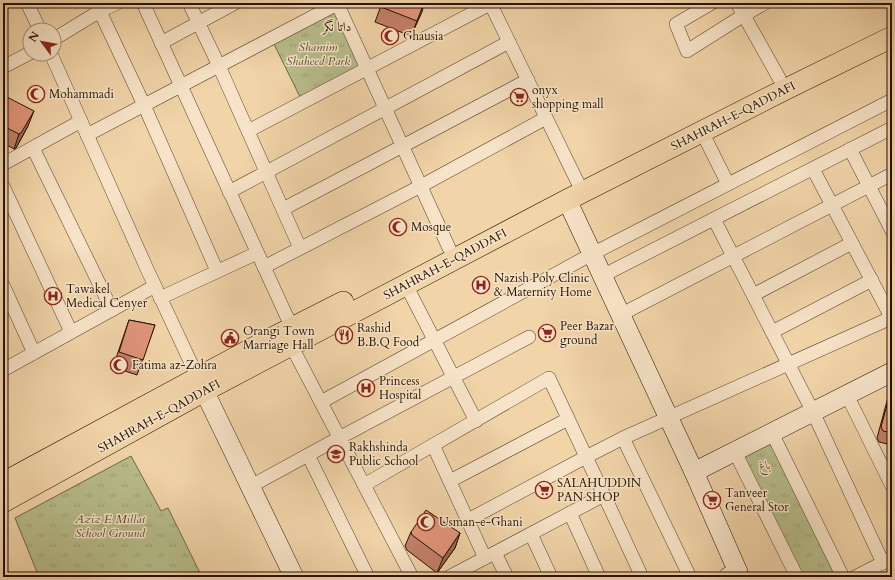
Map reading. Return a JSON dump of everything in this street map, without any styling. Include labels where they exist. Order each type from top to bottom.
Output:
[{"type":"main road","name":"SHAHRAH-E-QADDAFI","points":[[3,484],[201,384],[449,248],[578,183],[778,78],[892,22]]},
{"type":"main road","name":"SHAHRAH-E-QADDAFI","points":[[291,336],[406,284],[566,200],[892,37]]},
{"type":"main road","name":"SHAHRAH-E-QADDAFI","points":[[3,502],[201,384]]},
{"type":"street","points":[[27,3],[36,22]]},
{"type":"street","points":[[62,33],[98,7],[117,3]]},
{"type":"street","points":[[143,3],[258,253],[291,336],[321,402],[412,577]]},
{"type":"street","points":[[189,3],[219,66],[300,248]]},
{"type":"street","points":[[161,42],[235,3]]},
{"type":"street","points":[[87,135],[338,3],[449,248]]},
{"type":"street","points":[[248,131],[490,3],[578,183]]},
{"type":"street","points":[[712,3],[676,24],[687,51],[765,3]]},
{"type":"street","points":[[737,3],[778,78]]},
{"type":"street","points":[[98,7],[144,105],[218,272]]},
{"type":"street","points":[[229,192],[509,42]]},
{"type":"street","points":[[3,67],[22,57]]},
{"type":"street","points":[[55,62],[158,292],[294,577]]},
{"type":"street","points":[[283,209],[528,80]]},
{"type":"street","points":[[321,402],[592,254],[892,100]]},
{"type":"street","points":[[264,267],[421,186],[546,118]]},
{"type":"street","points":[[3,164],[81,122]]},
{"type":"street","points":[[602,276],[892,128]]},
{"type":"street","points":[[702,132],[728,184]]},
{"type":"street","points":[[33,148],[112,310]]},
{"type":"street","points":[[850,149],[891,228]]},
{"type":"street","points":[[468,520],[623,438],[892,318],[813,169]]},
{"type":"street","points":[[620,315],[892,174]]},
{"type":"street","points":[[3,186],[71,332]]},
{"type":"street","points":[[566,200],[694,472],[736,575]]},
{"type":"street","points":[[714,219],[888,560],[855,577]]},
{"type":"street","points":[[753,295],[852,243]]},
{"type":"street","points":[[3,370],[112,310],[158,292],[218,272],[258,253]]},
{"type":"street","points":[[772,332],[872,280]]},
{"type":"street","points":[[406,284],[476,420]]},
{"type":"street","points":[[3,285],[34,353]]},
{"type":"street","points":[[251,486],[529,337]]},
{"type":"street","points":[[694,472],[892,372]]},
{"type":"street","points":[[364,485],[549,378],[642,577]]},
{"type":"street","points":[[846,395],[887,462],[892,486]]},
{"type":"street","points":[[450,481],[568,419]]},
{"type":"street","points":[[772,433],[843,577]]},
{"type":"street","points":[[623,438],[690,577]]},
{"type":"street","points":[[433,445],[468,520],[490,555],[507,577]]},
{"type":"street","points":[[735,452],[797,577]]},
{"type":"street","points":[[308,455],[368,577]]},
{"type":"street","points":[[454,576],[490,555],[604,495]]},
{"type":"street","points":[[570,513],[599,577]]},
{"type":"street","points":[[531,534],[551,577]]},
{"type":"green space","name":"Shamim Shaheed Park","points":[[338,4],[367,68],[302,101],[271,38]]},
{"type":"green space","name":"باغ","points":[[772,433],[843,577],[797,577],[735,452]]},
{"type":"green space","name":"Aziz E Millat School Ground","points":[[131,456],[161,511],[168,508],[202,577],[39,577],[15,518]]},
{"type":"building","points":[[382,3],[424,3],[417,21],[381,7]]},
{"type":"building","points":[[5,96],[34,111],[19,134],[3,126],[3,100]]},
{"type":"building","points":[[129,320],[155,325],[143,360],[119,352]]},
{"type":"building","points":[[891,390],[892,433],[883,431],[881,427]]},
{"type":"building","points":[[426,510],[460,533],[443,558],[412,535],[411,532]]},
{"type":"place","name":"Ghausia","points":[[390,36]]},
{"type":"place","name":"Mohammadi","points":[[36,94]]},
{"type":"place","name":"onyx shopping mall","points":[[519,97]]},
{"type":"place","name":"Mosque","points":[[398,227]]},
{"type":"place","name":"Nazish Poly Clinic & Maternity Home","points":[[481,285]]},
{"type":"place","name":"Tawakel Medical Cenyer","points":[[53,296]]},
{"type":"place","name":"Peer Bazar ground","points":[[547,333]]},
{"type":"place","name":"Rashid B.B.Q Food","points":[[344,335]]},
{"type":"place","name":"Orangi Town Marriage Hall","points":[[230,338]]},
{"type":"place","name":"Fatima az-Zohra","points":[[119,365]]},
{"type":"place","name":"Princess Hospital","points":[[366,388]]},
{"type":"place","name":"Rakhshinda Public School","points":[[336,454]]},
{"type":"place","name":"SALAHUDDIN PAN SHOP","points":[[544,490]]},
{"type":"place","name":"Tanveer General Stor","points":[[712,500]]},
{"type":"place","name":"Usman-e-Ghani","points":[[426,522]]},
{"type":"district","name":"داتا نگر","points":[[337,27]]}]
